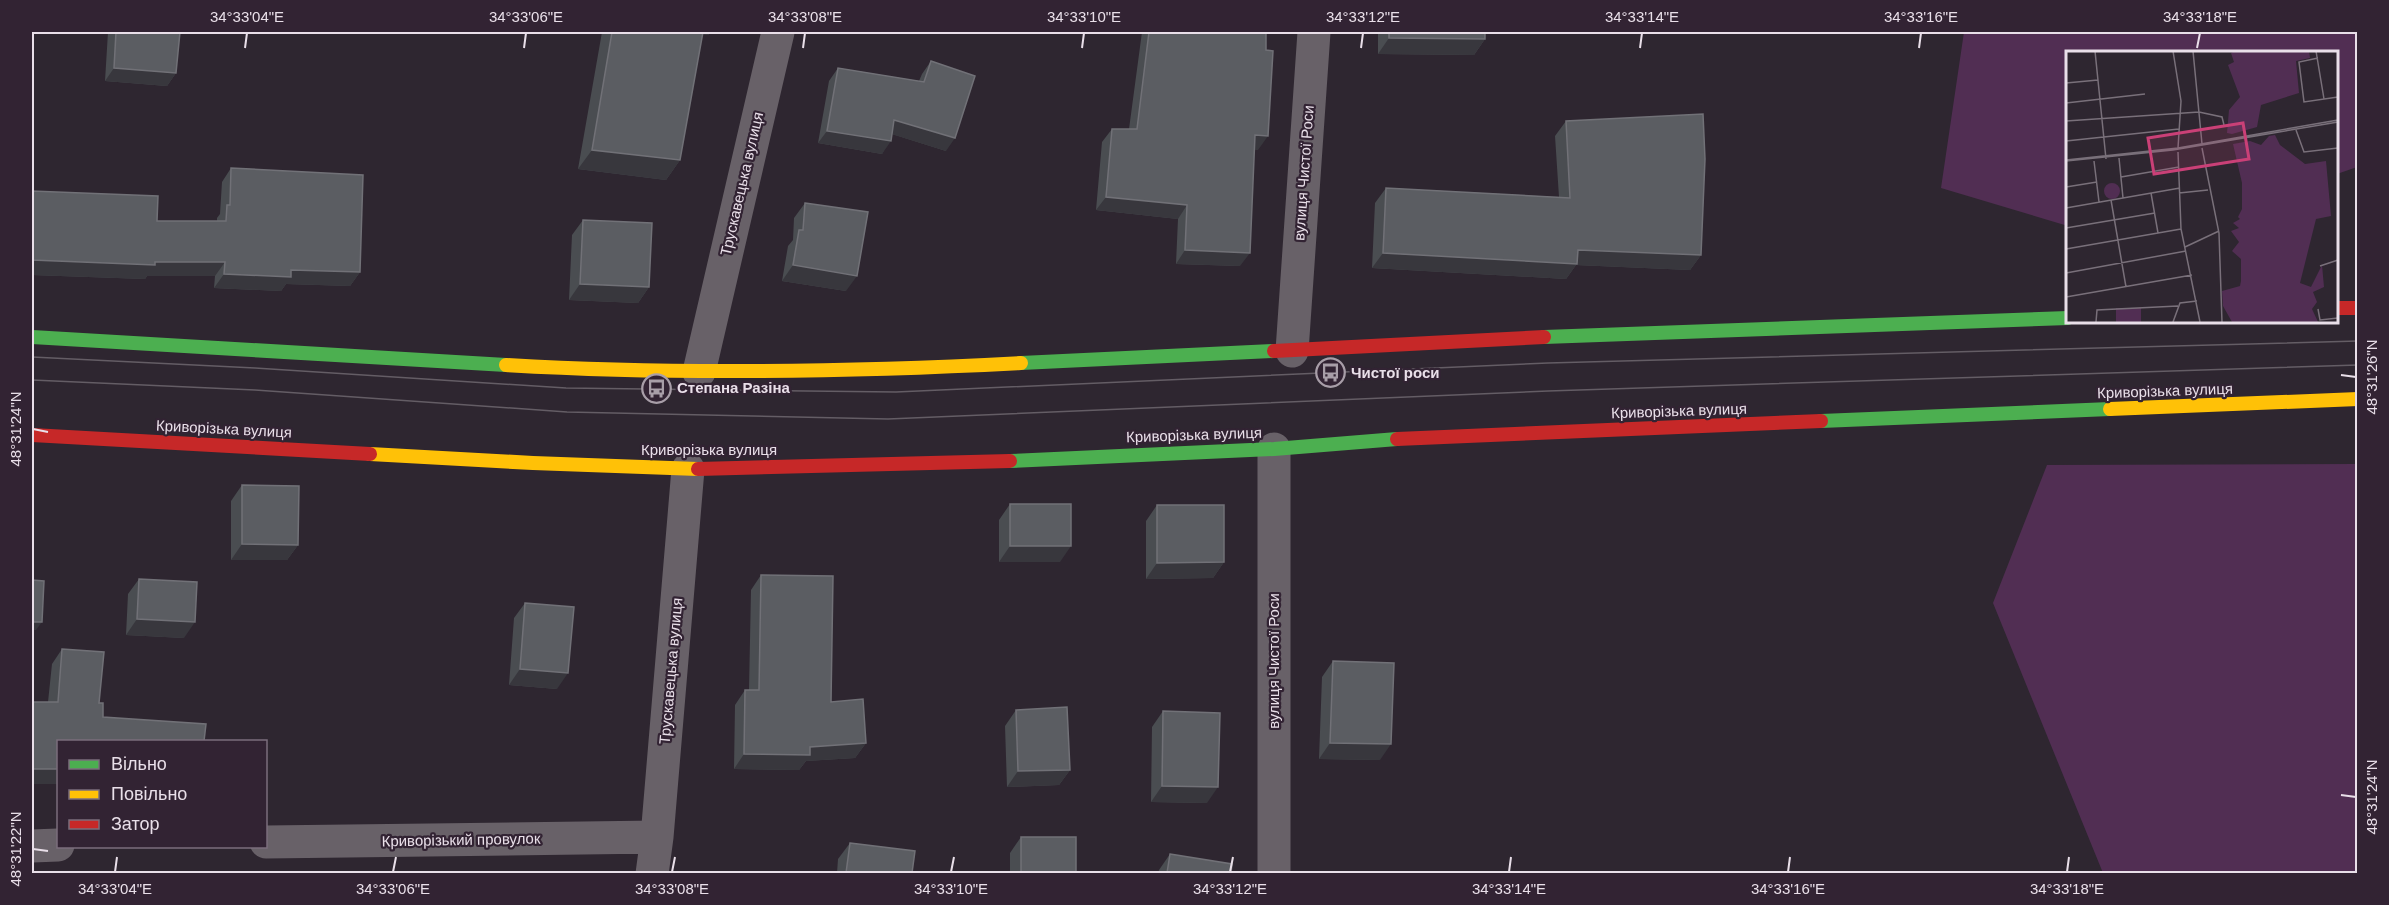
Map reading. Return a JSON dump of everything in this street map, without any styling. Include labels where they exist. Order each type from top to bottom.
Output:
[{"type":"main road","points":[[2338,308],[2358,308]]},
{"type":"main road","points":[[32,337],[569,369],[699,372],[925,368],[1551,337],[2066,318]]},
{"type":"main road","name":"Криворізька вулиця","points":[[32,435],[533,463],[688,469],[932,464],[1274,448],[1400,439],[2358,399]]},
{"type":"street","name":"Трускавецька вулиця","points":[[699,372],[777,32]]},
{"type":"street","name":"вулиця Чистої Роси","points":[[1292,351],[1314,32]]},
{"type":"street","name":"вулиця Чистої Роси","points":[[1274,448],[1274,873]]},
{"type":"street","name":"Трускавецька вулиця","points":[[652,873],[688,469]]},
{"type":"street","name":"Криворізький провулок","points":[[267,842],[657,837]]},
{"type":"street","points":[[32,846],[57,845]]},
{"type":"shaded area","points":[[1964,32],[2357,32],[2357,167],[2338,174],[2338,51],[2066,51],[2066,225],[1941,188]]},
{"type":"shaded area","points":[[2357,464],[2357,873],[2103,873],[1993,603],[2047,465]]},
{"type":"building","points":[[116,32],[180,32],[176,73],[114,68]]},
{"type":"building","points":[[612,32],[703,32],[680,160],[592,150]]},
{"type":"building","points":[[1149,32],[1266,32],[1266,50],[1273,51],[1268,136],[1255,135],[1250,253],[1185,250],[1187,205],[1106,197],[1112,129],[1137,129]]},
{"type":"building","points":[[1389,32],[1485,32],[1485,39],[1389,38]]},
{"type":"building","points":[[931,61],[975,76],[955,138],[894,120],[891,141],[827,131],[838,68],[924,82]]},
{"type":"building","points":[[1703,114],[1705,159],[1701,255],[1578,250],[1577,264],[1383,253],[1386,188],[1570,198],[1566,121]]},
{"type":"building","points":[[231,168],[363,175],[360,272],[291,270],[291,277],[224,274],[225,262],[155,262],[155,265],[32,260],[32,191],[158,196],[157,221],[226,221],[227,205],[230,205]]},
{"type":"building","points":[[805,203],[868,212],[857,276],[793,265],[799,230],[803,230]]},
{"type":"building","points":[[583,220],[652,223],[649,287],[580,284]]},
{"type":"building","points":[[242,485],[299,486],[298,545],[242,544]]},
{"type":"building","points":[[1010,504],[1071,504],[1071,546],[1010,546]]},
{"type":"building","points":[[1157,505],[1224,505],[1224,562],[1157,563]]},
{"type":"building","points":[[761,575],[833,576],[831,702],[863,699],[866,743],[810,747],[810,755],[744,754],[745,690],[759,690]]},
{"type":"building","points":[[139,579],[197,582],[195,622],[137,619]]},
{"type":"building","points":[[32,580],[44,581],[42,622],[32,622]]},
{"type":"building","points":[[525,603],[574,607],[568,673],[520,669]]},
{"type":"building","points":[[62,649],[104,652],[99,703],[103,703],[103,717],[206,724],[204,740],[57,740],[57,769],[32,769],[32,702],[58,702]]},
{"type":"building","points":[[1333,661],[1394,663],[1391,744],[1330,743]]},
{"type":"building","points":[[1067,707],[1070,770],[1018,771],[1016,710]]},
{"type":"building","points":[[1163,711],[1220,713],[1218,787],[1162,786]]},
{"type":"building","points":[[1021,837],[1076,837],[1076,873],[1021,873]]},
{"type":"building","points":[[850,843],[915,851],[912,873],[846,873]]},
{"type":"building","points":[[1170,854],[1232,864],[1231,873],[1167,873]]},
{"type":"tram line","points":[[32,357],[255,368],[566,388],[896,392],[1548,363],[2358,341]]},
{"type":"tram line","points":[[32,380],[255,390],[567,412],[888,419],[1548,391],[2358,365]]},
{"type":"traffic: fast","points":[[1544,337],[2066,318]]},
{"type":"traffic: fast","points":[[32,337],[506,365]]},
{"type":"traffic: fast","points":[[1021,363],[1274,351]]},
{"type":"traffic: fast","points":[[1821,421],[2110,409]]},
{"type":"traffic: fast","points":[[1010,461],[1274,449],[1397,439]]},
{"type":"traffic: slow","points":[[506,365],[635,370],[764,371],[893,369],[1021,363]]},
{"type":"traffic: slow","points":[[2110,409],[2358,399]]},
{"type":"traffic: slow","points":[[370,454],[698,469]]},
{"type":"traffic: jam","points":[[2338,308],[2358,308]]},
{"type":"traffic: jam","points":[[1274,351],[1544,337]]},
{"type":"traffic: jam","points":[[1397,439],[1821,421]]},
{"type":"traffic: jam","points":[[32,435],[370,454]]},
{"type":"traffic: jam","points":[[698,469],[1010,461]]},
{"type":"place","name":"Чистої роси","points":[[1330,373]]},
{"type":"place","name":"Степана Разіна","points":[[656,388]]}]
